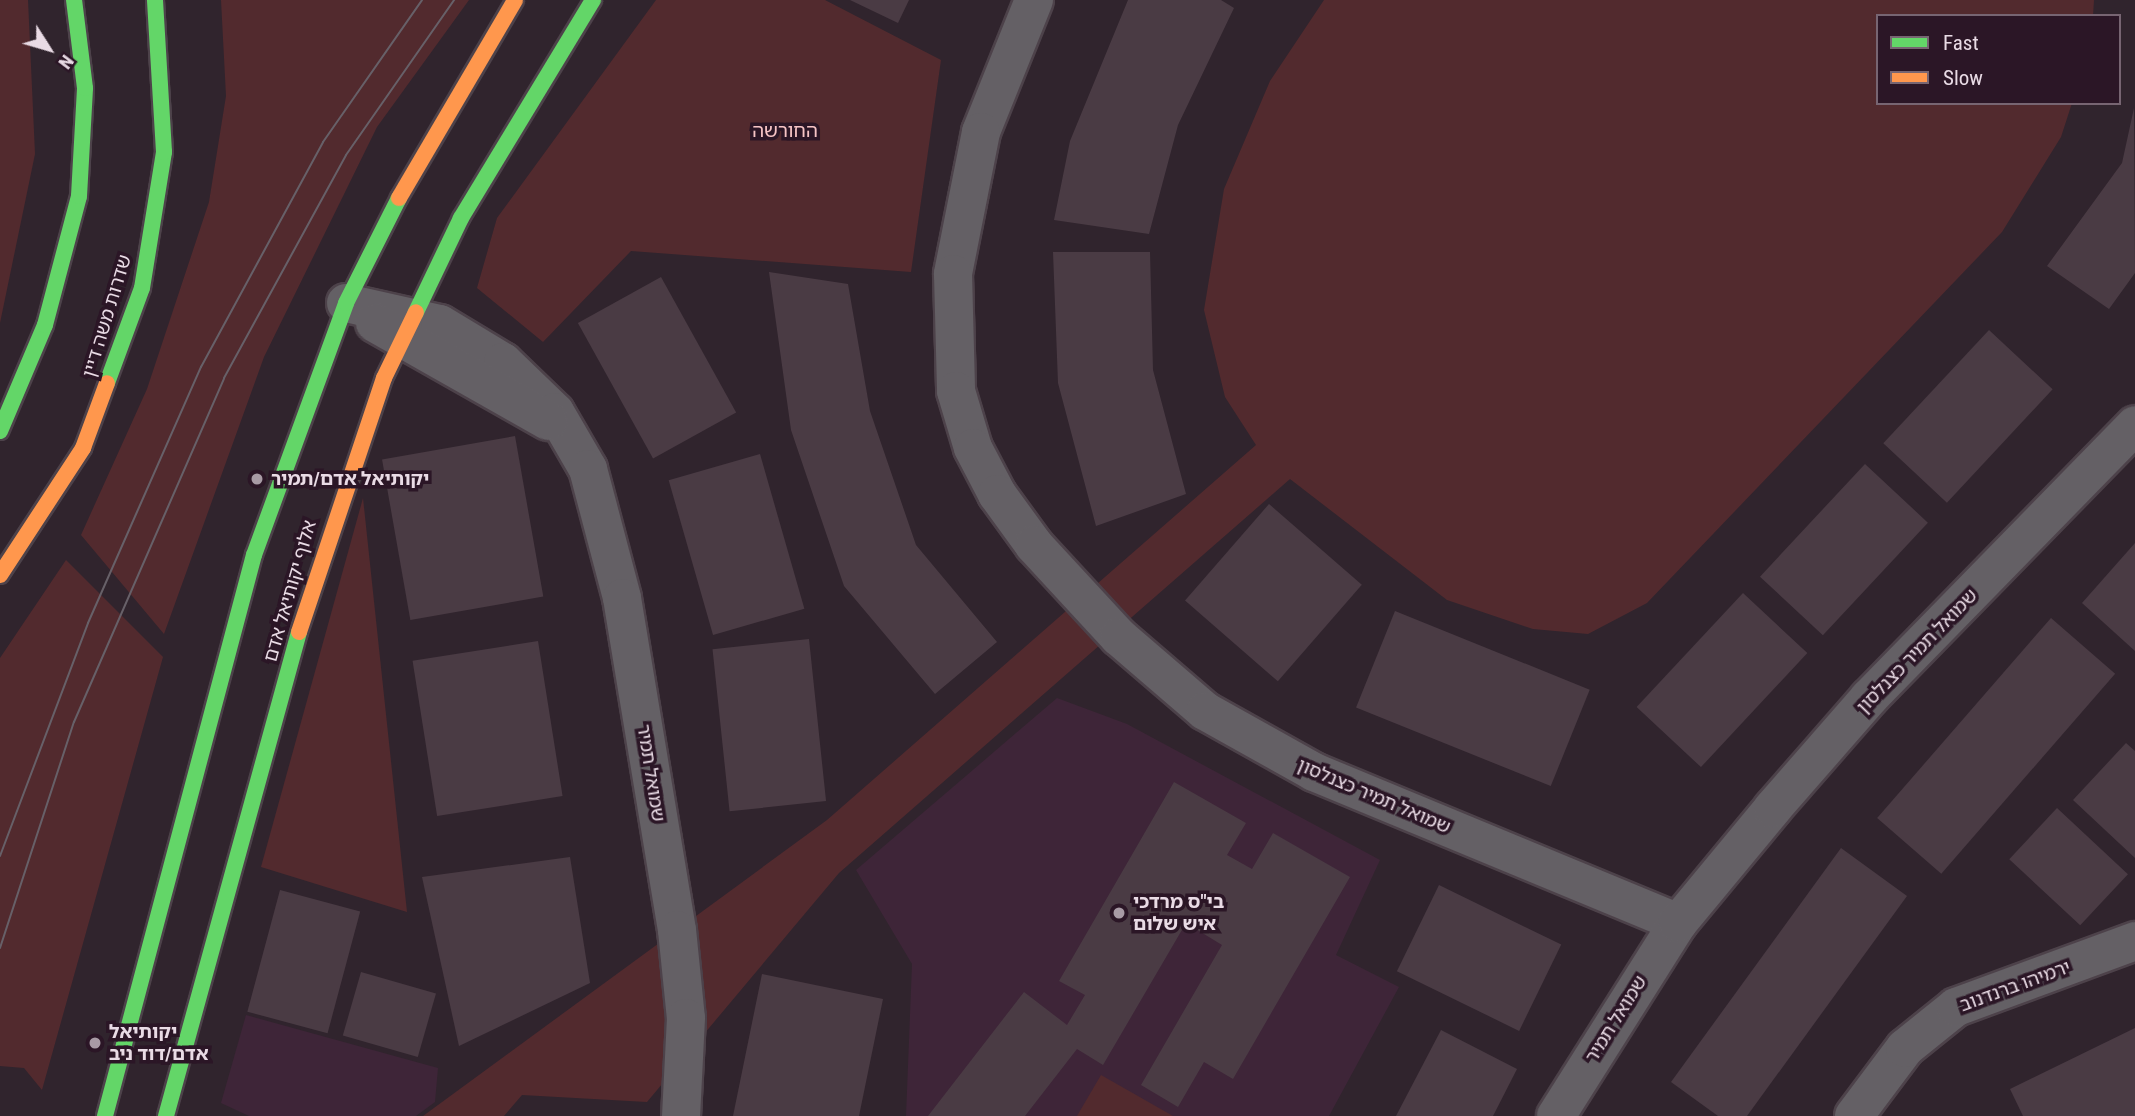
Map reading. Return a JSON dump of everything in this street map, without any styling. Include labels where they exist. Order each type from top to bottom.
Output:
[{"type":"street","points":[[0,431],[46,325],[79,196],[85,89],[74,0]]},
{"type":"street","name":"שדרות משה דיין","points":[[0,575],[83,448],[142,288],[164,152],[155,0]]},
{"type":"street","points":[[105,1116],[254,555],[346,303],[404,188],[515,0]]},
{"type":"street","name":"אלוף יקותיאל אדם","points":[[166,1116],[315,573],[406,327],[507,136],[593,0]]},
{"type":"street","name":"שמואל תמיר כצנלסון","points":[[1034,0],[981,132],[953,274],[956,391],[973,448],[997,494],[1034,545],[1119,637],[1205,711],[1314,772],[1672,926],[1868,698],[2135,425]]},
{"type":"street","name":"שמואל תמיר","points":[[346,303],[406,327],[539,414],[572,439],[608,528],[674,917],[685,1018],[681,1116]]},
{"type":"street","name":"שמואל תמיר","points":[[1556,1116],[1672,926]]},
{"type":"street","name":"ירמיהו ברנדנוב","points":[[1854,1116],[1905,1048],[1956,1007],[2135,941]]},
{"type":"shaded area","name":"בי\"ס מרדכי איש שלום","points":[[1057,698],[1127,724],[1380,860],[1336,955],[1399,987],[1329,1116],[906,1116],[912,964],[856,870]]},
{"type":"shaded area","points":[[246,1015],[438,1068],[435,1102],[416,1116],[249,1116],[221,1103]]},
{"type":"green space","points":[[0,0],[28,0],[35,154],[0,323]]},
{"type":"green space","points":[[221,0],[469,0],[377,127],[264,357],[164,634],[81,535],[147,389],[209,202],[226,96]]},
{"type":"green space","name":"החורשה","points":[[656,0],[825,0],[941,60],[911,272],[631,251],[543,342],[477,288],[497,218]]},
{"type":"green space","points":[[1324,0],[2094,0],[2093,14],[1876,14],[1876,105],[2071,105],[2061,137],[2002,232],[1647,603],[1588,634],[1533,629],[1447,600],[1290,479],[839,873],[647,1102],[522,1095],[504,1116],[423,1116],[827,820],[1256,445],[1225,397],[1204,310],[1224,189],[1270,81]]},
{"type":"green space","points":[[363,498],[407,912],[261,867]]},
{"type":"green space","points":[[66,560],[163,657],[42,1090],[24,1068],[0,1066],[0,658]]},
{"type":"green space","points":[[1101,1075],[1173,1116],[1077,1116]]},
{"type":"building","points":[[850,0],[909,0],[898,23]]},
{"type":"building","points":[[1128,0],[1221,0],[1234,8],[1178,125],[1149,234],[1054,220],[1070,141]]},
{"type":"building","points":[[2134,108],[2135,273],[2109,309],[2047,266],[2122,163]]},
{"type":"building","points":[[1053,252],[1150,252],[1153,370],[1186,494],[1096,526],[1058,383]]},
{"type":"building","points":[[769,272],[848,284],[870,411],[916,545],[997,642],[935,694],[844,586],[791,430]]},
{"type":"building","points":[[661,277],[736,413],[653,459],[578,323]]},
{"type":"building","points":[[1989,330],[2053,389],[1947,503],[1883,443]]},
{"type":"building","points":[[515,436],[543,597],[410,620],[382,459]]},
{"type":"building","points":[[760,454],[804,609],[713,635],[669,480]]},
{"type":"building","points":[[1865,464],[1928,523],[1823,635],[1760,577]]},
{"type":"building","points":[[1269,504],[1362,585],[1278,681],[1185,601]]},
{"type":"building","points":[[2135,543],[2135,651],[2082,603]]},
{"type":"building","points":[[1743,593],[1807,653],[1701,767],[1637,707]]},
{"type":"building","points":[[1395,611],[1590,690],[1551,786],[1356,707]]},
{"type":"building","points":[[2051,618],[2115,674],[1941,874],[1877,818]]},
{"type":"building","points":[[809,639],[826,801],[730,811],[713,649]]},
{"type":"building","points":[[538,641],[563,796],[437,816],[413,661]]},
{"type":"building","points":[[2126,743],[2135,751],[2135,858],[2073,800]]},
{"type":"building","points":[[1174,782],[1246,823],[1227,855],[1252,869],[1273,833],[1350,877],[1233,1079],[1204,1062],[1178,1107],[1141,1085],[1222,945],[1186,923],[1103,1065],[1077,1049],[1025,1116],[928,1116],[1024,992],[1067,1025],[1085,995],[1059,981]]},
{"type":"building","points":[[2057,808],[2128,874],[2080,925],[2009,859]]},
{"type":"building","points":[[1841,848],[1907,896],[1747,1116],[1718,1116],[1671,1082]]},
{"type":"building","points":[[570,857],[590,983],[459,1046],[422,877]]},
{"type":"building","points":[[1439,885],[1561,945],[1519,1031],[1397,971]]},
{"type":"building","points":[[280,890],[360,911],[328,1033],[247,1012]]},
{"type":"building","points":[[361,972],[436,993],[418,1057],[343,1035]]},
{"type":"building","points":[[762,974],[883,999],[859,1116],[733,1116]]},
{"type":"building","points":[[2135,1028],[2135,1116],[2023,1116],[2010,1089]]},
{"type":"building","points":[[1441,1030],[1517,1069],[1493,1116],[1396,1116]]},
{"type":"tram line","points":[[0,856],[88,623],[201,367],[323,142],[422,0]]},
{"type":"tram line","points":[[0,948],[74,722],[224,378],[346,155],[454,0]]},
{"type":"traffic: fast","points":[[0,431],[45,325],[79,196],[85,88],[74,0]]},
{"type":"traffic: fast","points":[[107,383],[142,288],[164,152],[155,0]]},
{"type":"traffic: fast","points":[[416,312],[461,218],[593,0]]},
{"type":"traffic: fast","points":[[105,1116],[254,555],[346,303],[399,198]]},
{"type":"traffic: fast","points":[[166,1116],[299,632]]},
{"type":"traffic: slow","points":[[399,198],[515,0]]},
{"type":"traffic: slow","points":[[299,632],[384,378],[416,312]]},
{"type":"traffic: slow","points":[[0,575],[83,448],[107,383]]},
{"type":"place","name":"יקותיאל אדם/תמיר","points":[[257,479]]},
{"type":"place","name":"בי\"ס מרדכי איש שלום","points":[[1119,913]]},
{"type":"place","name":"יקותיאל אדם/דוד ניב","points":[[95,1043]]}]
